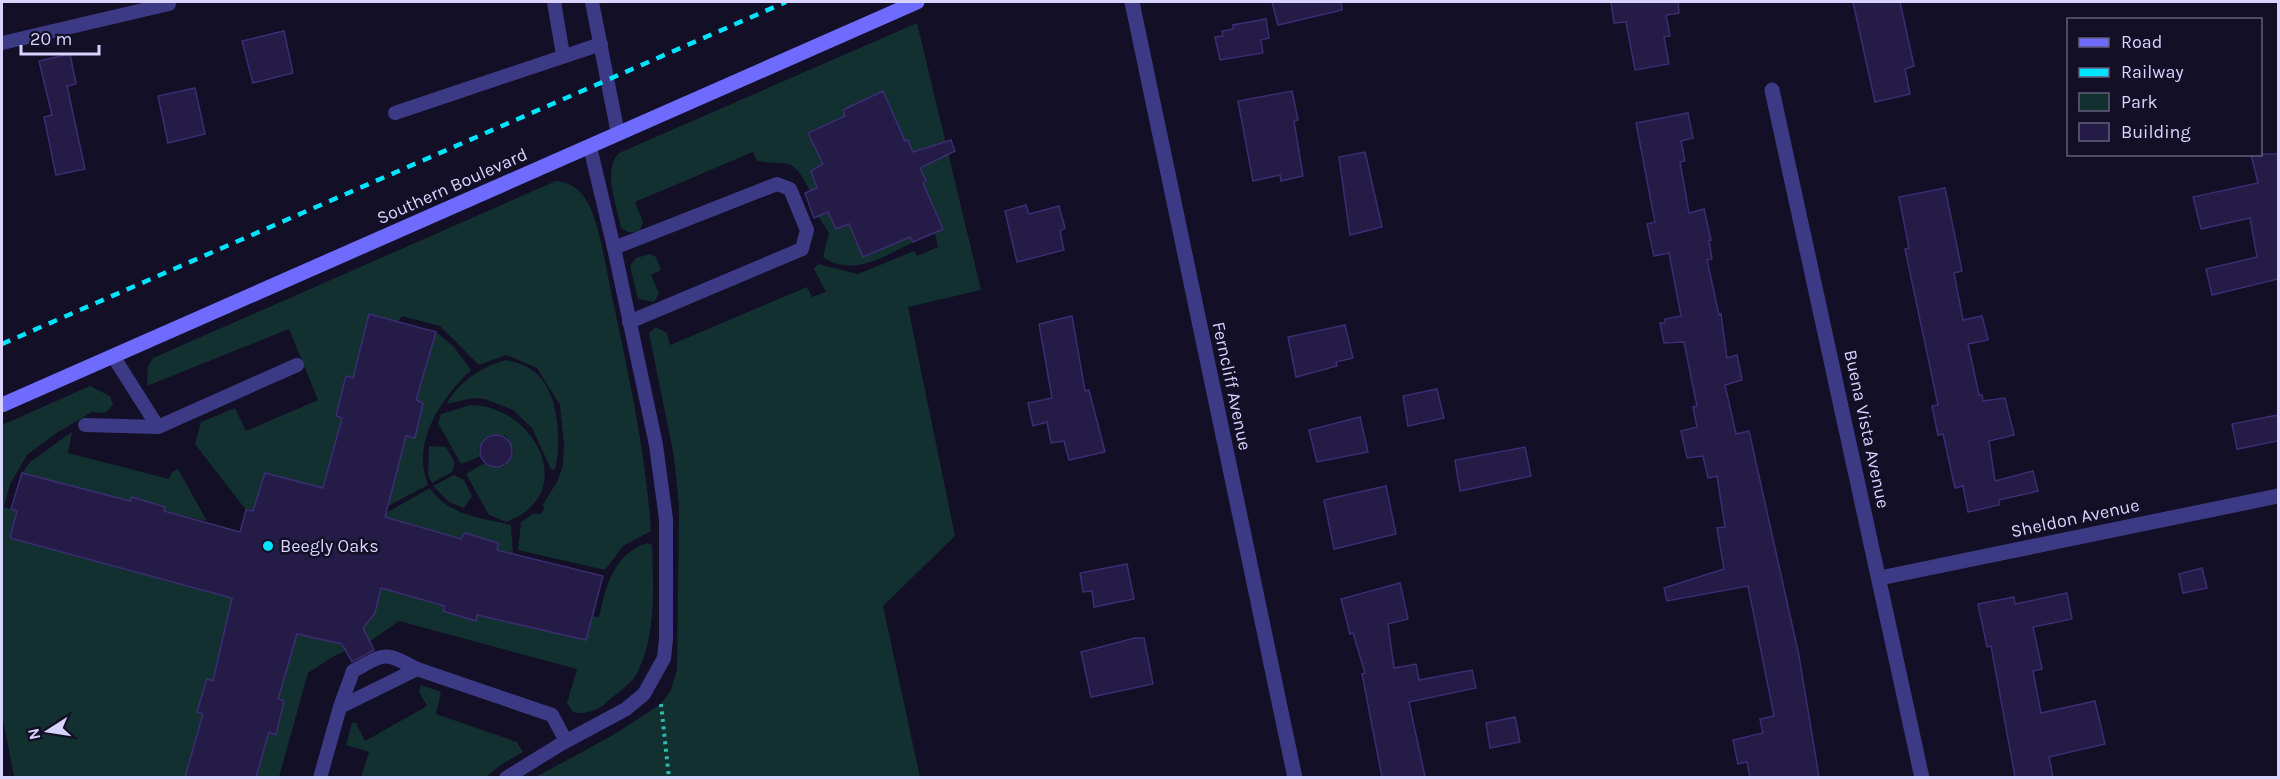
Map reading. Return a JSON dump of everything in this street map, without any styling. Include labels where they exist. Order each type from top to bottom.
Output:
[{"type":"street","name":"Southern Boulevard","points":[[2,405],[917,2]]},
{"type":"street","name":"Ferncliff Avenue","points":[[1131,2],[1295,777]]},
{"type":"street","name":"Buena Vista Avenue","points":[[1772,90],[1922,777]]},
{"type":"street","name":"Sheldon Avenue","points":[[1880,578],[2278,496]]},
{"type":"lane","points":[[554,2],[563,55]]},
{"type":"lane","points":[[592,2],[618,134]]},
{"type":"lane","points":[[2,43],[169,4]]},
{"type":"lane","points":[[395,113],[601,44]]},
{"type":"lane","points":[[506,777],[566,741],[626,710],[644,694],[664,658],[666,519],[657,445],[615,248],[590,147]]},
{"type":"lane","points":[[615,248],[777,184],[790,189],[807,230],[802,249],[629,322]]},
{"type":"lane","points":[[113,356],[158,427]]},
{"type":"lane","points":[[85,425],[158,427],[297,365]]},
{"type":"lane","points":[[320,777],[353,671],[382,655],[390,655],[417,669],[552,715],[566,741]]},
{"type":"lane","points":[[340,707],[417,669]]},
{"type":"path","points":[[650,685],[661,704],[669,777]]},
{"type":"green space","points":[[917,23],[981,290],[908,307],[955,536],[883,606],[920,777],[534,778],[613,735],[661,704],[671,690],[677,669],[679,506],[674,457],[649,333],[656,327],[667,333],[670,345],[807,287],[812,297],[826,292],[814,269],[818,264],[858,274],[914,251],[917,256],[938,247],[923,183],[926,181],[920,168],[924,166],[917,151],[913,152],[908,140],[905,141],[883,91],[844,110],[845,116],[808,132],[823,164],[811,171],[817,188],[810,191],[794,167],[784,163],[757,161],[753,152],[635,202],[643,222],[639,232],[628,232],[621,228],[612,189],[614,160],[619,153]]},
{"type":"green space","points":[[556,181],[567,183],[580,192],[590,207],[597,228],[631,387],[649,502],[651,531],[623,546],[605,570],[518,550],[521,522],[533,514],[541,514],[544,509],[543,504],[557,482],[563,465],[564,444],[560,405],[537,368],[506,355],[479,365],[440,326],[402,316],[398,322],[369,314],[353,378],[347,376],[336,416],[342,418],[323,488],[266,473],[253,511],[246,510],[195,444],[201,422],[235,408],[246,431],[318,400],[289,329],[147,386],[148,366],[153,358]]},
{"type":"green space","points":[[828,213],[836,229],[849,224],[910,237],[913,242],[869,263],[846,265],[834,263],[823,257],[829,233],[818,216]]},
{"type":"green space","points":[[650,254],[656,257],[661,270],[651,275],[659,293],[654,302],[638,299],[630,266],[636,258]]},
{"type":"green space","points":[[436,332],[453,346],[471,370],[449,394],[426,437],[423,453],[428,485],[388,506],[406,436],[415,438],[423,404],[416,400]]},
{"type":"green space","points":[[506,360],[532,370],[548,389],[558,430],[555,470],[551,469],[532,428],[513,410],[485,399],[473,398],[447,404],[457,389],[472,376],[489,366]]},
{"type":"green space","points":[[90,386],[110,396],[113,405],[105,413],[92,412],[55,434],[27,455],[10,484],[4,507],[17,511],[10,538],[232,598],[213,681],[207,680],[197,712],[203,714],[185,777],[14,777],[2,713],[2,425]]},
{"type":"green space","points":[[470,405],[493,409],[514,419],[530,435],[540,453],[545,473],[541,492],[529,509],[506,522],[489,515],[466,474],[485,463],[504,467],[514,451],[506,436],[489,435],[478,450],[481,456],[461,464],[438,423],[441,414]]},
{"type":"green space","points":[[72,432],[68,453],[169,479],[172,472],[178,469],[207,521],[164,511],[165,507],[133,497],[130,501],[22,473],[30,462]]},
{"type":"green space","points":[[429,446],[446,447],[455,463],[452,472],[432,483],[428,475]]},
{"type":"green space","points":[[454,475],[464,480],[472,496],[464,508],[449,502],[433,486]]},
{"type":"green space","points":[[430,488],[437,497],[455,510],[511,525],[513,554],[497,550],[498,543],[465,533],[461,539],[385,517],[386,513]]},
{"type":"green space","points":[[647,543],[652,545],[653,593],[651,627],[643,658],[630,683],[605,704],[590,712],[573,712],[567,703],[577,669],[399,621],[366,644],[358,629],[371,616],[381,588],[445,606],[443,611],[475,621],[477,615],[586,640],[593,616],[599,617],[613,572],[627,555]]},
{"type":"green space","points":[[297,634],[348,646],[350,649],[334,656],[308,673],[279,777],[256,778],[269,732],[276,734],[284,701],[278,699]]},
{"type":"green space","points":[[421,685],[441,692],[436,714],[517,742],[523,752],[502,764],[486,777],[361,777],[369,752],[346,745],[352,723],[356,723],[365,741],[427,706],[419,692]]},
{"type":"building","points":[[1272,2],[1341,2],[1342,10],[1278,25]]},
{"type":"building","points":[[1611,2],[1678,2],[1679,13],[1666,15],[1670,36],[1664,37],[1669,64],[1635,70],[1626,22],[1614,23]]},
{"type":"building","points":[[1853,2],[1900,2],[1914,66],[1905,69],[1910,94],[1875,102]]},
{"type":"building","points":[[1266,19],[1269,38],[1261,40],[1263,53],[1220,60],[1215,37],[1223,36],[1222,31],[1233,29],[1233,25]]},
{"type":"building","points":[[284,31],[293,73],[253,83],[242,41]]},
{"type":"building","points":[[70,54],[76,84],[67,86],[85,169],[56,175],[44,117],[52,115],[39,61]]},
{"type":"building","points":[[195,88],[205,134],[168,143],[158,96]]},
{"type":"building","points":[[883,91],[905,141],[908,140],[913,152],[951,140],[955,151],[920,168],[926,181],[923,183],[943,229],[913,242],[910,237],[863,257],[849,224],[836,229],[828,212],[814,218],[805,193],[817,188],[811,171],[823,164],[808,133],[845,116],[843,110]]},
{"type":"building","points":[[1292,91],[1298,120],[1294,121],[1303,176],[1281,181],[1280,175],[1253,181],[1238,101]]},
{"type":"building","points":[[1688,113],[1693,138],[1681,141],[1685,161],[1680,162],[1689,213],[1704,209],[1711,240],[1709,241],[1712,259],[1707,260],[1719,315],[1721,314],[1727,358],[1737,355],[1742,380],[1725,385],[1736,434],[1749,431],[1799,656],[1819,777],[1750,777],[1747,762],[1738,764],[1733,740],[1763,733],[1760,719],[1774,716],[1748,586],[1667,601],[1664,588],[1724,569],[1717,528],[1725,527],[1717,476],[1708,478],[1703,456],[1687,458],[1681,431],[1697,427],[1693,407],[1697,406],[1684,342],[1664,343],[1660,323],[1665,323],[1665,319],[1681,316],[1669,253],[1654,256],[1647,224],[1655,222],[1636,123]]},
{"type":"building","points":[[1365,152],[1382,227],[1350,235],[1339,157]]},
{"type":"building","points":[[2278,154],[2278,279],[2212,295],[2206,269],[2257,257],[2250,218],[2201,229],[2193,197],[2258,183],[2251,156]]},
{"type":"building","points":[[1945,188],[1962,271],[1954,273],[1963,320],[1982,316],[1988,340],[1968,344],[1979,395],[1982,395],[1983,401],[2005,398],[2014,435],[1989,441],[1995,481],[2033,471],[2038,491],[1999,500],[1999,505],[1968,512],[1963,486],[1955,488],[1943,434],[1938,435],[1932,406],[1938,405],[1905,249],[1909,248],[1899,197]]},
{"type":"building","points":[[1026,205],[1029,214],[1059,206],[1065,228],[1060,231],[1064,250],[1017,262],[1005,211]]},
{"type":"building","name":"Beegly Oaks","points":[[369,314],[436,332],[416,400],[423,403],[415,438],[406,436],[385,517],[461,539],[465,533],[498,543],[497,550],[603,576],[586,640],[477,615],[476,621],[443,611],[445,606],[381,588],[375,613],[363,628],[374,650],[352,662],[342,644],[297,634],[278,699],[284,701],[276,735],[269,732],[256,777],[185,777],[203,714],[197,712],[207,679],[213,681],[232,598],[10,538],[17,511],[11,509],[22,473],[130,501],[132,497],[165,507],[164,511],[240,532],[246,510],[253,511],[265,473],[323,488],[342,418],[336,416],[346,376],[353,378]]},
{"type":"building","points":[[1072,316],[1085,391],[1089,390],[1105,452],[1069,460],[1064,441],[1051,443],[1047,422],[1033,426],[1028,403],[1052,398],[1039,324]]},
{"type":"building","points":[[1345,325],[1353,358],[1336,362],[1337,366],[1296,377],[1288,337]]},
{"type":"building","points":[[1437,389],[1444,418],[1408,426],[1403,396]]},
{"type":"building","points":[[2278,415],[2278,441],[2237,449],[2232,424]]},
{"type":"building","points":[[1360,417],[1368,452],[1317,462],[1309,430]]},
{"type":"building","points":[[496,435],[507,440],[512,451],[507,462],[496,467],[485,462],[480,451],[485,440]]},
{"type":"building","points":[[1525,447],[1531,476],[1460,491],[1455,460]]},
{"type":"building","points":[[1386,486],[1396,534],[1334,549],[1324,500]]},
{"type":"building","points":[[1127,564],[1134,599],[1094,607],[1092,591],[1083,592],[1080,573]]},
{"type":"building","points":[[2202,568],[2207,588],[2183,593],[2179,574]]},
{"type":"building","points":[[1400,583],[1408,619],[1388,624],[1394,668],[1416,664],[1419,680],[1472,670],[1476,688],[1409,702],[1425,777],[1382,777],[1362,674],[1365,673],[1353,633],[1350,634],[1341,599]]},
{"type":"building","points":[[2067,593],[2072,619],[2033,627],[2042,669],[2033,671],[2041,713],[2095,701],[2105,744],[2049,757],[2053,777],[2015,777],[1991,646],[1987,647],[1978,604],[2014,597],[2015,604]]},
{"type":"building","points":[[1135,638],[1144,638],[1153,684],[1091,697],[1081,652]]},
{"type":"building","points":[[1515,717],[1520,742],[1490,748],[1486,723]]},
{"type":"railway","points":[[2,344],[786,2]]},
{"type":"place","name":"Beegly Oaks","points":[[268,546]]}]
